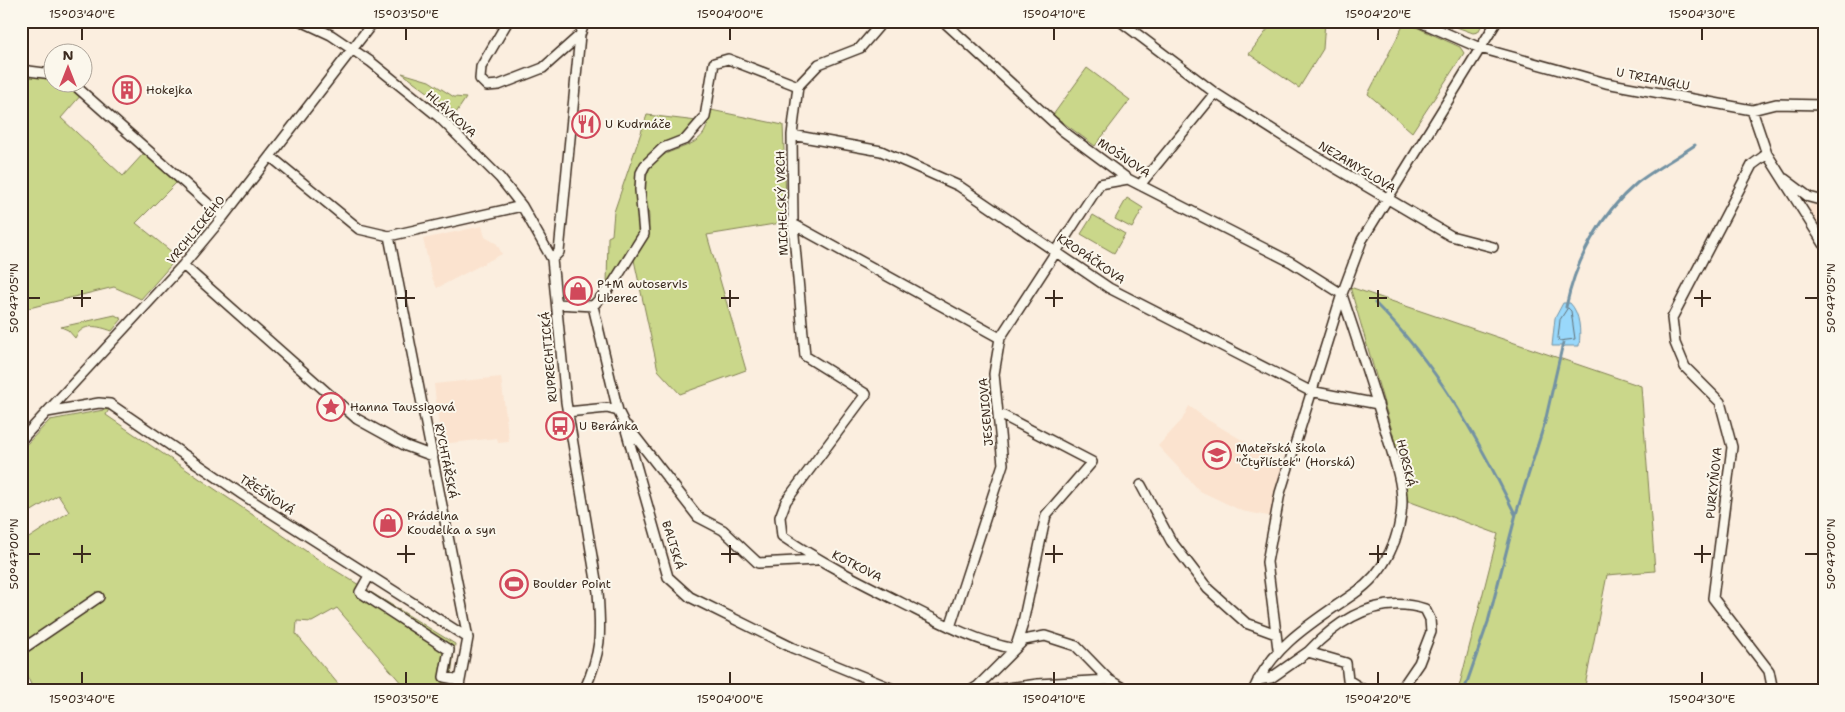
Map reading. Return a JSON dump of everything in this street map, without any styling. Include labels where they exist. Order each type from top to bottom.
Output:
[{"type":"street","name":"HLÁVKOVA","points":[[301,21],[331,35],[440,117],[500,178],[522,206],[552,259]]},
{"type":"street","name":"VRCHLICKÉHO","points":[[21,440],[183,265],[223,217],[374,21]]},
{"type":"street","points":[[508,21],[482,67],[480,79],[487,86],[499,85],[543,68],[580,35]]},
{"type":"street","name":"RUPRECHTICKÁ","points":[[584,691],[599,650],[600,620],[598,592],[567,412],[552,259],[559,252],[580,35],[585,21]]},
{"type":"street","points":[[557,304],[592,306],[612,284],[644,234],[640,190],[641,173],[645,165],[663,148],[686,139],[705,117],[714,64],[728,59],[798,86],[819,64],[860,48],[878,27],[880,21]]},
{"type":"street","name":"MOŠNOVA","points":[[943,21],[1063,131],[1128,179],[1291,262],[1342,294]]},
{"type":"street","name":"NEZAMYSLOVA","points":[[1120,21],[1215,94],[1386,199],[1451,236],[1492,247]]},
{"type":"street","name":"U TRIANGLU","points":[[1418,21],[1480,48],[1606,83],[1752,110],[1776,104],[1824,105]]},
{"type":"street","points":[[1278,650],[1267,562],[1280,493],[1310,391],[1342,294],[1362,240],[1498,21]]},
{"type":"street","points":[[21,70],[42,73]]},
{"type":"street","name":"MICHELSKÝ VRCH","points":[[798,86],[792,135],[793,224],[805,356],[866,394],[786,501],[780,517],[782,536],[816,560]]},
{"type":"street","points":[[81,92],[223,217]]},
{"type":"street","points":[[1140,185],[1215,94]]},
{"type":"street","points":[[1752,110],[1767,154],[1824,244]]},
{"type":"street","name":"KROPÁČKOVA","points":[[792,135],[881,151],[959,186],[1109,288],[1310,391],[1378,404]]},
{"type":"street","name":"PURKYŇOVA","points":[[1767,154],[1752,164],[1672,318],[1675,343],[1686,367],[1720,402],[1732,447],[1713,598],[1769,671],[1772,691]]},
{"type":"street","points":[[270,156],[359,229],[389,236],[522,206]]},
{"type":"street","points":[[1780,175],[1809,197],[1824,201]]},
{"type":"street","name":"JESENIOVA","points":[[950,627],[1003,464],[994,374],[1000,338],[1100,184],[1128,179]]},
{"type":"street","points":[[793,224],[1000,338]]},
{"type":"street","name":"RYCHTÁŘSKÁ","points":[[389,236],[468,638],[458,691]]},
{"type":"street","points":[[183,265],[356,419],[406,446],[433,456]]},
{"type":"street","name":"HORSKÁ","points":[[1253,691],[1278,650],[1306,627],[1363,588],[1393,548],[1399,530],[1402,501],[1399,476],[1342,294]]},
{"type":"street","name":"BALTSKÁ","points":[[592,306],[618,411],[624,423],[668,577],[690,597],[793,648],[898,691]]},
{"type":"street","name":"TŘEŠŇOVÁ","points":[[46,412],[99,403],[110,404],[369,576],[468,638]]},
{"type":"street","points":[[567,412],[606,408],[618,411]]},
{"type":"street","points":[[998,413],[1092,462],[1046,515],[1022,627],[1015,649]]},
{"type":"street","name":"KOTKOVA","points":[[624,423],[698,517],[723,530],[758,563],[816,560],[950,627],[991,644],[1015,649]]},
{"type":"street","points":[[1141,485],[1171,541],[1208,589],[1246,623],[1276,634]]},
{"type":"street","points":[[369,576],[360,592],[449,650],[444,678],[460,680]]},
{"type":"street","points":[[21,650],[99,597]]},
{"type":"street","points":[[1258,680],[1271,678],[1308,652],[1326,633],[1354,615],[1375,606],[1416,606],[1425,609],[1430,620],[1431,632],[1420,663],[1404,685],[1393,691]]},
{"type":"street","points":[[970,691],[978,686],[1024,640],[1045,636],[1076,646],[1109,680],[1128,691]]},
{"type":"street","points":[[1308,652],[1346,663],[1348,680],[1366,691]]},
{"type":"street","points":[[986,691],[1038,684],[1109,680]]},
{"type":"shaded area","points":[[1811,204],[1824,207],[1824,236],[1808,211]]},
{"type":"shaded area","points":[[482,226],[485,237],[497,244],[502,254],[437,288],[432,278],[423,239]]},
{"type":"shaded area","points":[[501,377],[509,442],[498,443],[497,438],[441,444],[434,384]]},
{"type":"shaded area","name":"Mateřská škola \"Čtyřlístek\" (Horská)","points":[[1189,406],[1208,420],[1283,464],[1273,517],[1242,511],[1200,491],[1158,446],[1182,420]]},
{"type":"green space","points":[[1274,21],[1301,21],[1314,27],[1314,21],[1325,21],[1323,49],[1299,88],[1249,54]]},
{"type":"green space","points":[[1440,21],[1484,21],[1478,32],[1473,33]]},
{"type":"green space","points":[[1405,22],[1460,47],[1464,53],[1412,132],[1368,94]]},
{"type":"green space","points":[[1087,68],[1130,100],[1095,146],[1053,115]]},
{"type":"green space","points":[[402,73],[429,81],[454,97],[466,98],[456,113]]},
{"type":"green space","points":[[21,74],[42,77],[42,92],[79,92],[82,94],[61,118],[123,176],[144,153],[177,182],[136,223],[178,257],[141,299],[114,287],[21,310]]},
{"type":"green space","points":[[711,110],[783,125],[787,222],[707,235],[746,370],[680,394],[658,370],[634,260],[643,245],[649,223],[645,189],[648,172],[659,158],[698,139],[704,133]]},
{"type":"green space","points":[[647,115],[697,121],[690,131],[645,163],[641,226],[638,239],[607,285],[608,237],[612,235],[614,212]]},
{"type":"green space","points":[[1127,198],[1143,208],[1132,228],[1115,219]]},
{"type":"green space","points":[[1093,215],[1125,234],[1114,253],[1081,234]]},
{"type":"green space","points":[[1350,287],[1641,386],[1655,571],[1607,575],[1584,691],[1458,691],[1498,534],[1408,501],[1393,434]]},
{"type":"green space","points":[[115,315],[122,319],[112,331],[87,327],[82,329],[75,338],[68,330],[61,327]]},
{"type":"green space","points":[[109,409],[106,415],[325,564],[455,644],[449,691],[408,691],[337,608],[312,622],[297,621],[296,634],[344,691],[34,691],[21,663],[21,543],[69,512],[58,495],[25,515],[21,509],[21,450],[50,420]]},
{"type":"water","points":[[1563,303],[1570,303],[1578,317],[1580,329],[1579,346],[1552,346],[1555,318]]},
{"type":"waterway","points":[[1566,307],[1570,289],[1583,255],[1591,239],[1612,209],[1637,183],[1695,145]]},
{"type":"waterway","points":[[1375,303],[1417,351],[1454,402],[1486,457],[1515,514]]},
{"type":"waterway","points":[[1464,691],[1488,622],[1516,514],[1545,422],[1563,343]]},
{"type":"place","name":"Hokejka","points":[[127,90]]},
{"type":"place","name":"U Kudrnáče","points":[[586,124]]},
{"type":"place","name":"P+M autoservis Liberec","points":[[578,291]]},
{"type":"place","name":"Hanna Taussigová","points":[[331,407]]},
{"type":"place","name":"U Beránka","points":[[560,426]]},
{"type":"place","name":"Mateřská škola \"Čtyřlístek\" (Horská)","points":[[1217,455]]},
{"type":"place","name":"Prádelna Koudelka a syn","points":[[388,523]]},
{"type":"place","name":"Boulder Point","points":[[514,584]]}]
